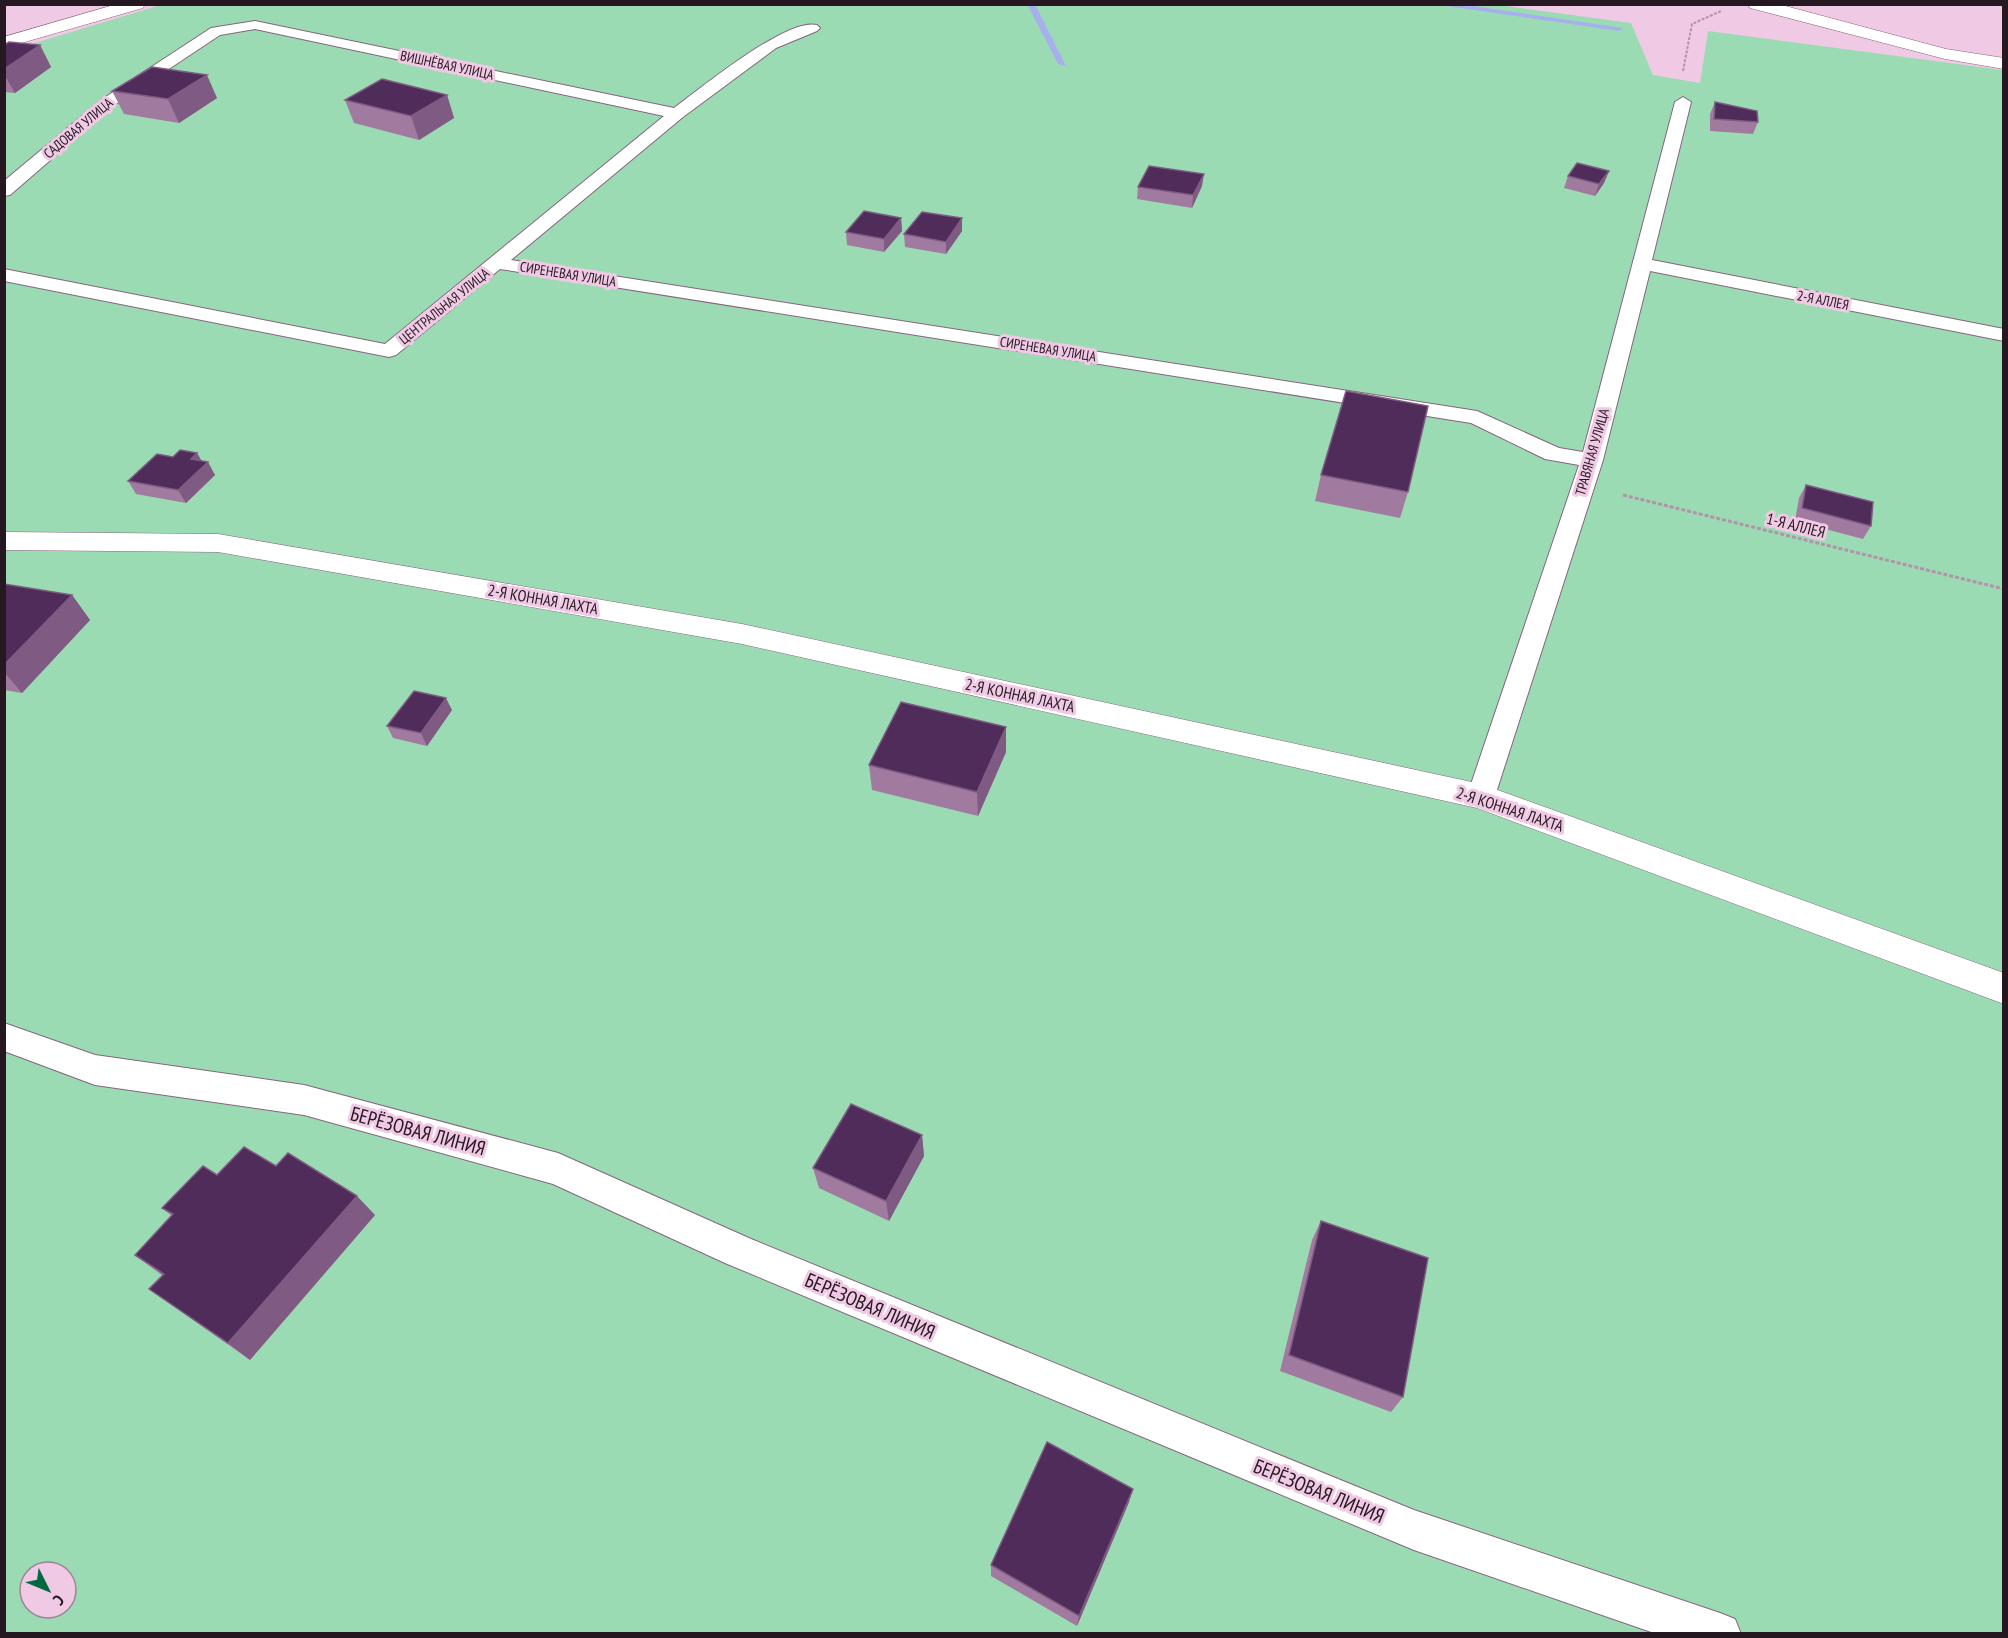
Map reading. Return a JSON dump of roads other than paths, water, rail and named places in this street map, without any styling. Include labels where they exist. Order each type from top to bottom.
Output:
[{"type":"street","points":[[1756,4],[1945,54],[2004,64]]},
{"type":"street","points":[[4,43],[128,6]]},
{"type":"street","name":"2-Я КОННАЯ ЛАХТА","points":[[4,541],[218,543],[742,634],[1482,796],[2004,989]]},
{"type":"lane","name":"ВИШНЁВАЯ УЛИЦА","points":[[216,31],[255,25],[676,114]]},
{"type":"lane","name":"ЦЕНТРАЛЬНАЯ УЛИЦА","points":[[4,275],[389,351],[676,114],[771,45],[812,28]]},
{"type":"lane","name":"САДОВАЯ УЛИЦА","points":[[4,191],[107,103],[216,31]]},
{"type":"lane","name":"ТРАВЯНАЯ УЛИЦА","points":[[1482,796],[1592,460],[1683,102]]},
{"type":"lane","name":"СИРЕНЕВАЯ УЛИЦА","points":[[496,263],[1477,417],[1553,454],[1592,460]]},
{"type":"lane","name":"2-Я АЛЛЕЯ","points":[[1642,264],[2004,335]]},
{"type":"lane","name":"БЕРЁЗОВАЯ ЛИНИЯ","points":[[4,1037],[95,1070],[304,1100],[558,1169],[738,1251],[1413,1530],[1720,1634]]},
{"type":"waterway","points":[[1031,4],[1063,64]]},
{"type":"waterway","points":[[1437,4],[1619,28]]}]
